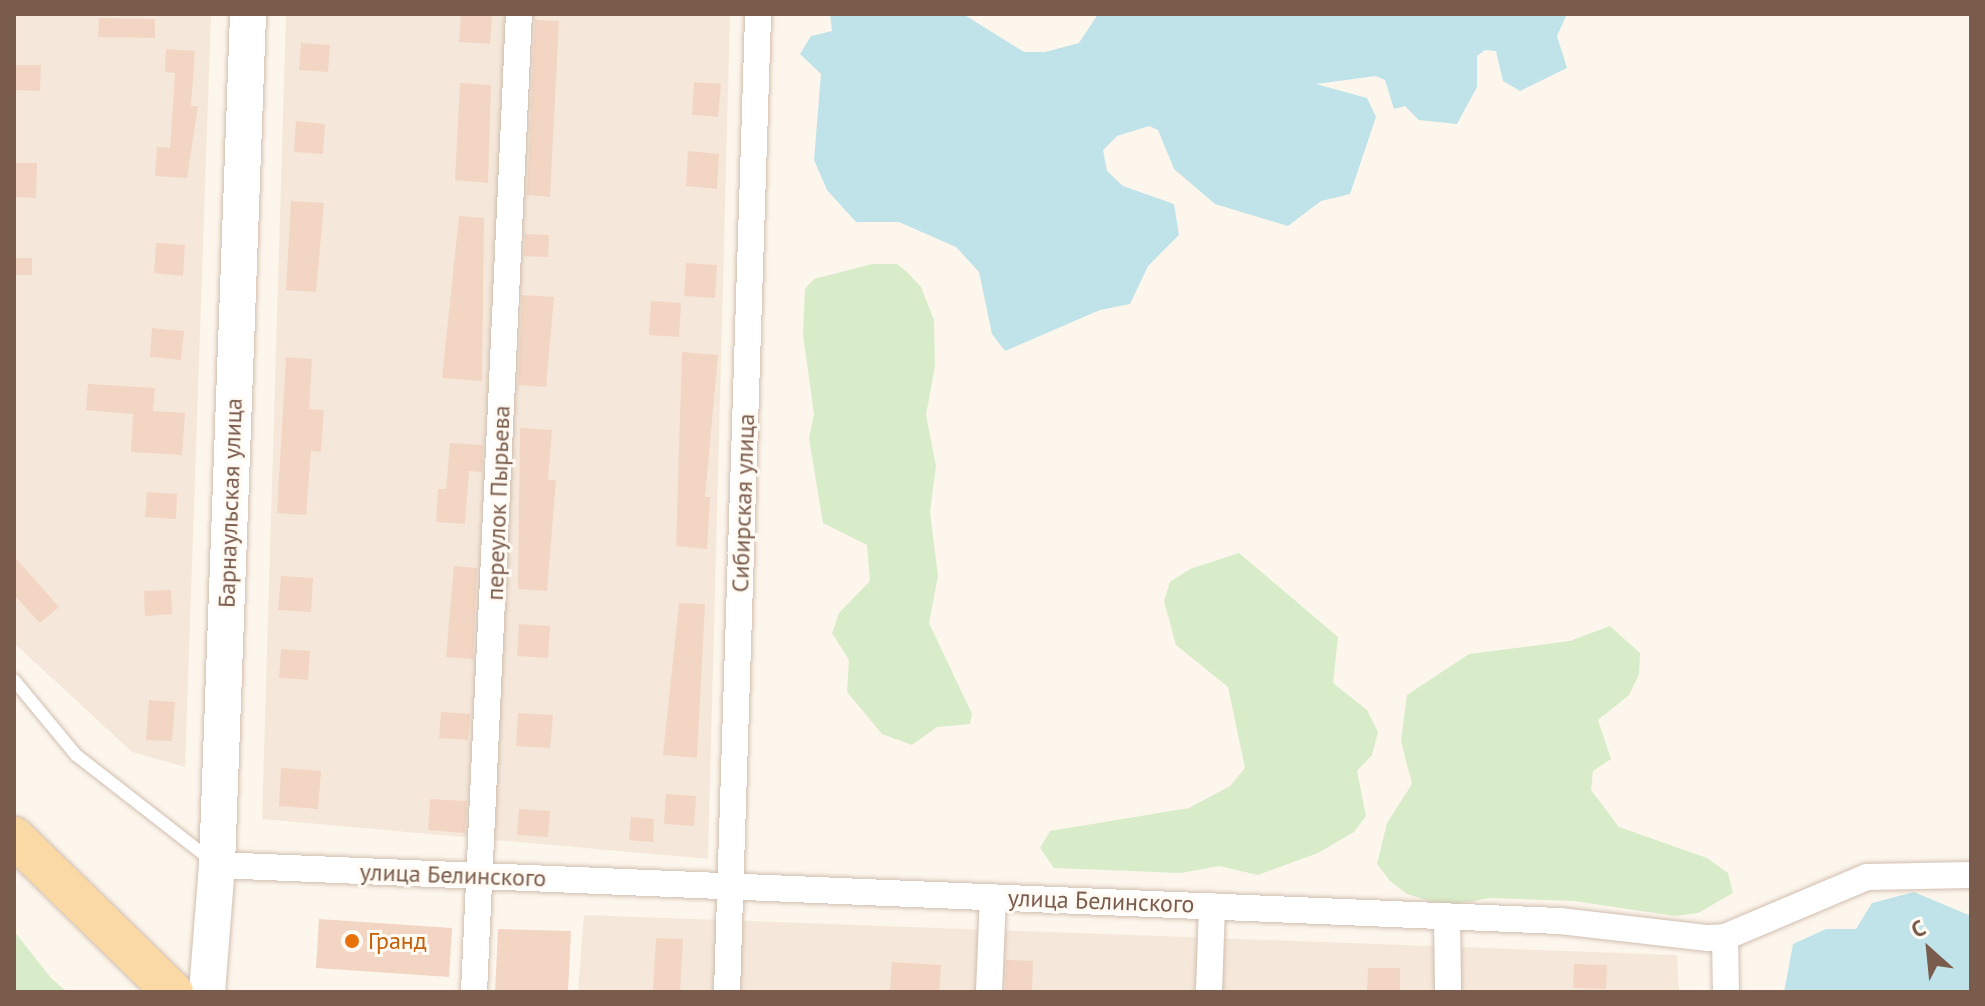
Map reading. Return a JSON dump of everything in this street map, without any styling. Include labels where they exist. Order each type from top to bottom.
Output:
[{"type":"main road","points":[[14,837],[173,992]]},
{"type":"street","name":"Барнаульская улица","points":[[207,992],[217,865],[248,14]]},
{"type":"street","name":"переулок Пырьева","points":[[474,992],[519,14]]},
{"type":"street","name":"Сибирская улица","points":[[727,992],[758,14]]},
{"type":"street","name":"улица Белинского","points":[[217,865],[1447,916],[1725,937],[1867,877],[1971,875]]},
{"type":"street","points":[[989,992],[993,897]]},
{"type":"street","points":[[1209,992],[1212,906]]},
{"type":"street","points":[[1447,916],[1448,992]]},
{"type":"street","points":[[1725,937],[1726,992]]},
{"type":"lane","points":[[14,680],[76,755],[217,865]]},
{"type":"shaded area","points":[[14,14],[211,14],[185,767],[132,752],[14,643]]},
{"type":"shaded area","points":[[286,14],[730,14],[708,859],[262,819]]},
{"type":"shaded area","points":[[584,915],[1677,955],[1679,992],[578,992]]},
{"type":"green space","points":[[872,264],[897,264],[906,271],[921,287],[934,320],[935,366],[926,415],[936,466],[930,512],[938,576],[929,623],[972,714],[970,724],[937,727],[912,745],[882,734],[847,692],[849,660],[832,633],[839,613],[870,581],[867,545],[823,523],[809,438],[814,414],[803,335],[805,289],[814,279]]},
{"type":"green space","points":[[1239,553],[1338,637],[1333,683],[1367,710],[1378,732],[1372,755],[1357,771],[1366,816],[1354,832],[1318,853],[1258,875],[1219,866],[1181,873],[1054,868],[1040,848],[1050,831],[1189,808],[1230,786],[1245,768],[1228,687],[1176,645],[1164,601],[1170,582],[1190,569]]},
{"type":"green space","points":[[1610,626],[1640,653],[1639,674],[1629,695],[1598,720],[1611,759],[1593,771],[1591,790],[1619,827],[1707,858],[1728,873],[1733,893],[1698,913],[1675,916],[1574,901],[1490,898],[1446,906],[1407,894],[1390,881],[1377,864],[1387,823],[1412,784],[1401,741],[1407,695],[1469,654],[1570,641]]},
{"type":"green space","points":[[14,931],[51,978],[67,992],[14,992]]},
{"type":"water","points":[[830,14],[963,14],[1024,52],[1045,52],[1079,43],[1098,14],[1567,14],[1557,36],[1567,68],[1520,91],[1503,81],[1496,51],[1485,50],[1477,56],[1477,87],[1457,124],[1419,120],[1405,106],[1394,109],[1385,80],[1376,76],[1316,84],[1367,98],[1376,117],[1350,194],[1321,201],[1288,226],[1215,204],[1174,169],[1158,130],[1149,126],[1117,136],[1103,150],[1107,171],[1123,186],[1174,204],[1179,235],[1148,266],[1130,304],[1100,310],[1005,351],[992,334],[979,272],[956,247],[899,222],[856,222],[827,190],[814,160],[821,74],[800,54],[811,36],[832,31]]},
{"type":"water","points":[[1914,892],[1971,916],[1971,992],[1784,992],[1793,944],[1826,929],[1856,929],[1872,903]]},
{"type":"building","points":[[461,14],[492,14],[490,44],[459,42]]},
{"type":"building","points":[[99,18],[155,19],[155,38],[98,37]]},
{"type":"building","points":[[535,20],[559,21],[550,197],[527,195]]},
{"type":"building","points":[[301,43],[330,45],[328,72],[299,70]]},
{"type":"building","points":[[166,49],[195,51],[191,106],[198,106],[187,178],[155,176],[157,147],[170,148],[175,73],[165,72]]},
{"type":"building","points":[[14,65],[41,65],[40,91],[14,90]]},
{"type":"building","points":[[694,82],[721,84],[718,117],[692,115]]},
{"type":"building","points":[[460,83],[491,85],[488,183],[455,180]]},
{"type":"building","points":[[296,121],[325,124],[323,154],[294,152]]},
{"type":"building","points":[[688,151],[719,154],[717,189],[686,186]]},
{"type":"building","points":[[14,163],[37,163],[36,198],[14,197]]},
{"type":"building","points":[[291,201],[324,203],[316,292],[286,290]]},
{"type":"building","points":[[459,216],[484,218],[482,381],[442,378]]},
{"type":"building","points":[[525,234],[549,235],[548,257],[524,256]]},
{"type":"building","points":[[156,243],[185,245],[183,276],[154,273]]},
{"type":"building","points":[[14,258],[32,258],[32,275],[14,275]]},
{"type":"building","points":[[686,263],[717,265],[715,298],[684,296]]},
{"type":"building","points":[[522,295],[554,297],[546,387],[518,385]]},
{"type":"building","points":[[651,301],[681,303],[679,337],[649,335]]},
{"type":"building","points":[[152,328],[184,331],[181,360],[150,357]]},
{"type":"building","points":[[682,352],[718,355],[705,497],[710,497],[707,549],[676,546]]},
{"type":"building","points":[[286,357],[312,359],[309,409],[324,410],[321,452],[311,451],[306,515],[277,513]]},
{"type":"building","points":[[88,384],[155,388],[153,411],[185,413],[182,455],[131,452],[133,414],[86,410]]},
{"type":"building","points":[[520,428],[552,430],[548,480],[556,480],[547,591],[518,589]]},
{"type":"building","points":[[450,443],[483,445],[482,472],[469,471],[465,524],[436,522],[438,489],[446,489]]},
{"type":"building","points":[[147,492],[177,494],[176,519],[145,517]]},
{"type":"building","points":[[14,556],[59,607],[40,623],[14,595]]},
{"type":"building","points":[[454,566],[477,568],[473,659],[446,657]]},
{"type":"building","points":[[281,576],[313,578],[311,612],[278,610]]},
{"type":"building","points":[[171,590],[172,614],[145,616],[144,591]]},
{"type":"building","points":[[679,603],[705,604],[697,758],[663,755]]},
{"type":"building","points":[[519,624],[550,626],[548,658],[517,656]]},
{"type":"building","points":[[281,649],[310,651],[308,680],[279,678]]},
{"type":"building","points":[[149,700],[175,702],[172,741],[146,740]]},
{"type":"building","points":[[441,712],[470,714],[468,740],[439,738]]},
{"type":"building","points":[[518,713],[553,715],[550,748],[516,746]]},
{"type":"building","points":[[281,768],[321,771],[318,809],[279,806]]},
{"type":"building","points":[[666,794],[696,796],[694,826],[664,824]]},
{"type":"building","points":[[430,799],[467,801],[465,833],[428,830]]},
{"type":"building","points":[[519,809],[550,811],[548,837],[517,835]]},
{"type":"building","points":[[631,817],[654,819],[653,842],[629,840]]},
{"type":"building","points":[[319,919],[452,928],[449,977],[316,968]]},
{"type":"building","points":[[498,929],[571,931],[568,992],[495,992]]},
{"type":"building","points":[[656,938],[683,939],[680,992],[653,992]]},
{"type":"building","points":[[1006,960],[1033,961],[1032,992],[1005,992]]},
{"type":"building","points":[[892,962],[941,965],[939,992],[890,991]]},
{"type":"building","points":[[1574,964],[1607,965],[1606,989],[1573,988]]},
{"type":"building","points":[[1368,968],[1400,968],[1400,992],[1367,991]]},
{"type":"place","name":"Гранд","points":[[352,941]]}]
